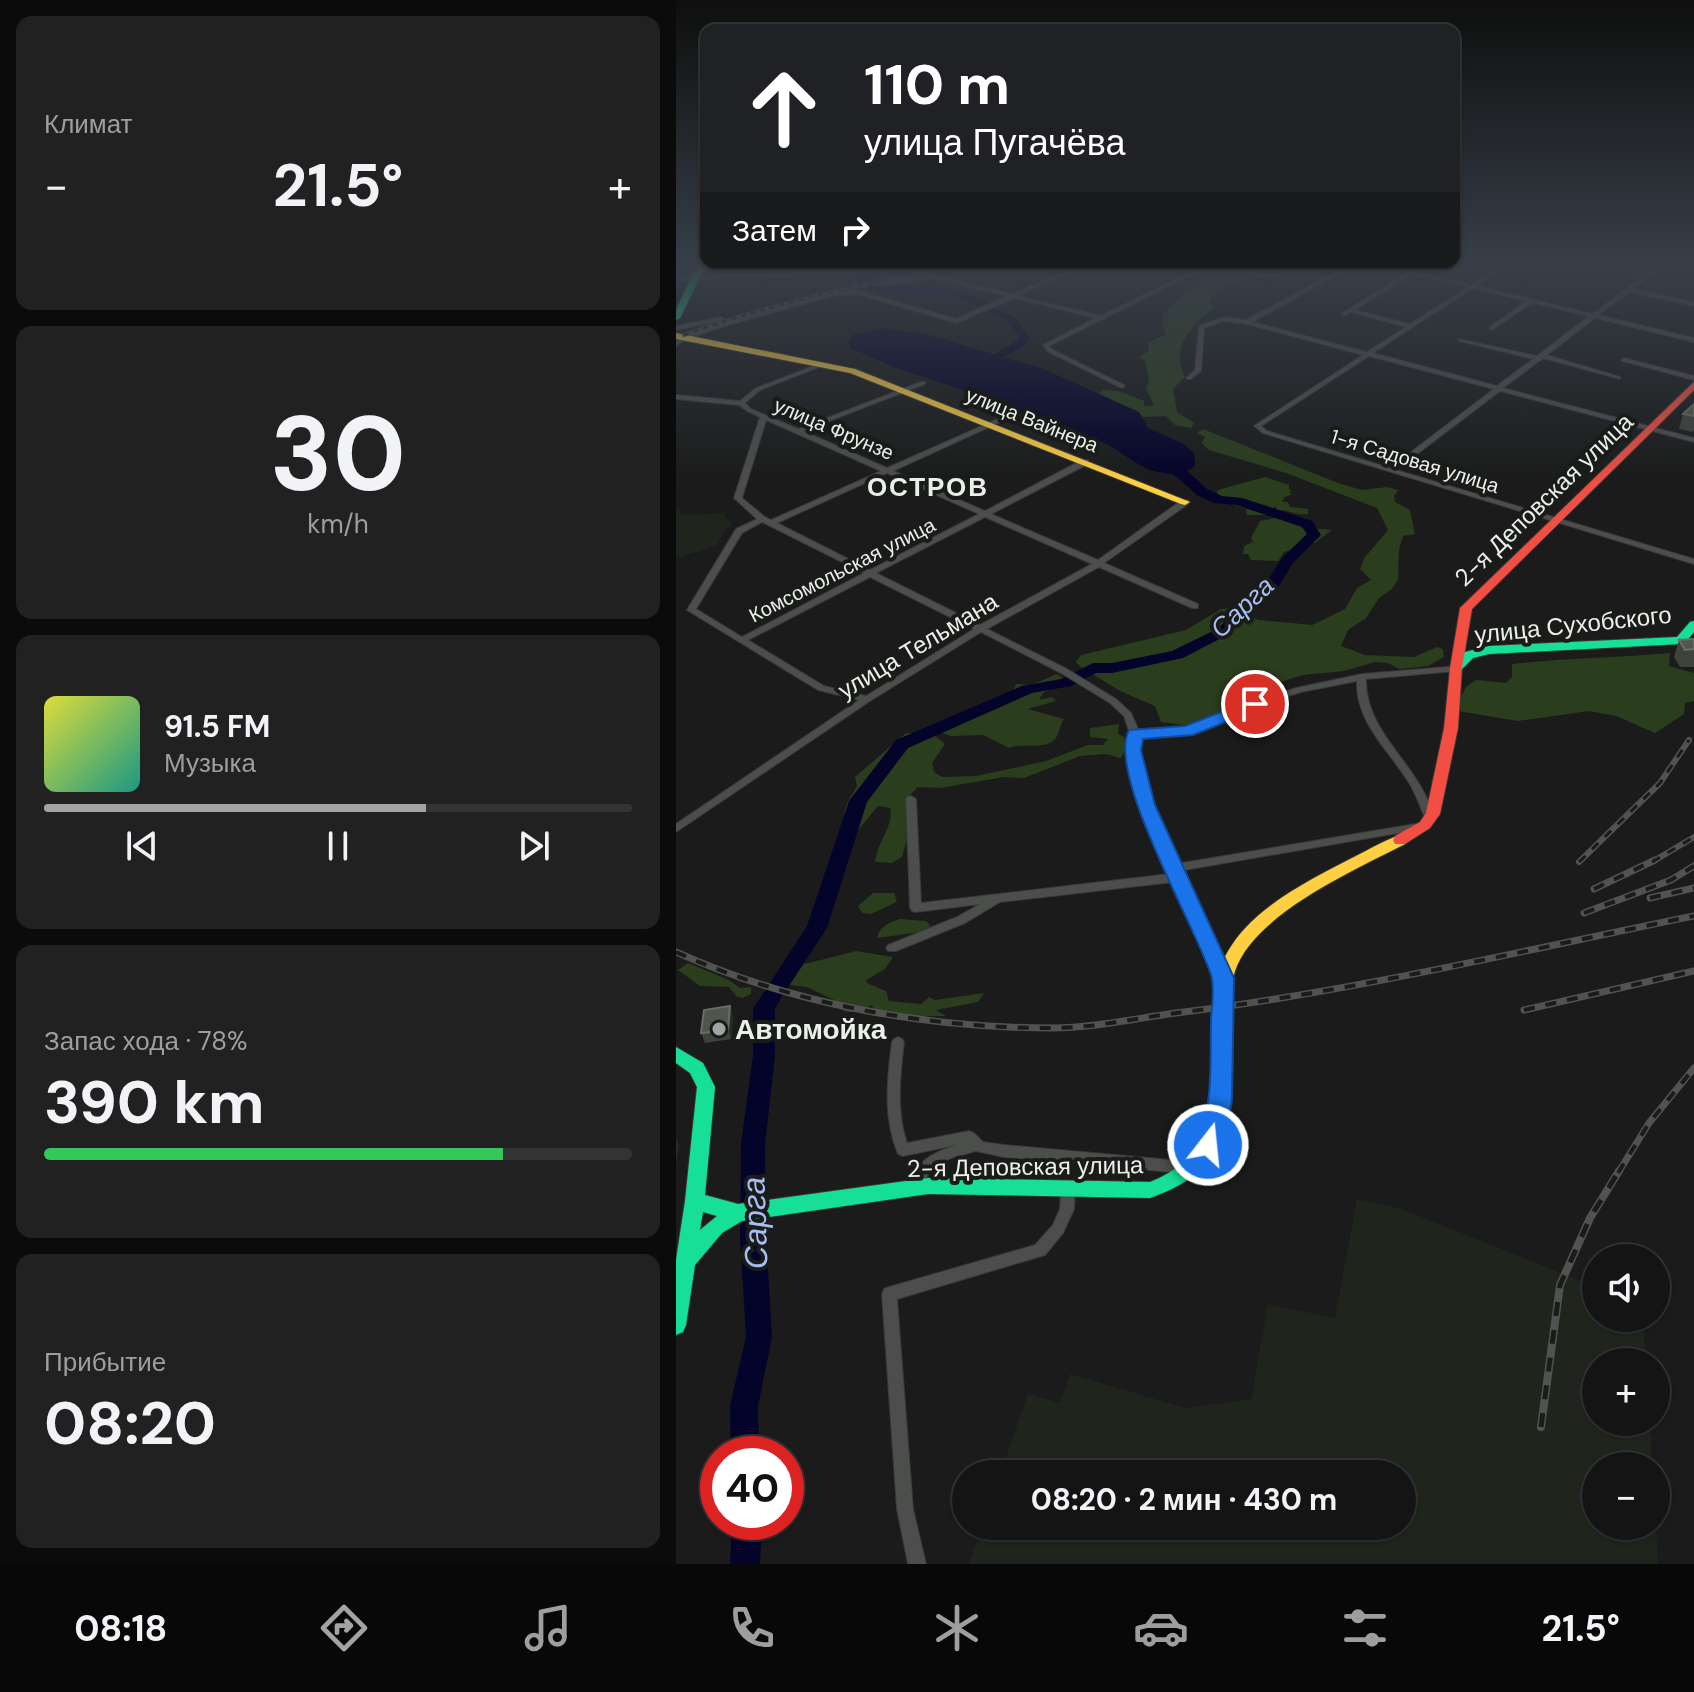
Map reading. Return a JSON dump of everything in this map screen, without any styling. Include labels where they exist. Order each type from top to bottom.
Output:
[{"type":"street","name":"улица Вайнера","points":[[678,337],[852,371],[1185,502]]},
{"type":"street","points":[[1061,337],[1046,345],[1049,350],[1122,386]]},
{"type":"street","points":[[1189,378],[1198,371],[1200,337]]},
{"type":"street","points":[[1303,337],[1694,440]]},
{"type":"street","points":[[1367,354],[1393,337]]},
{"type":"street","points":[[1390,471],[1570,337]]},
{"type":"street","points":[[1461,340],[1618,378]]},
{"type":"street","name":"1-я Садовая улица","points":[[1367,354],[1257,426],[1265,432],[1390,471],[1694,562]]},
{"type":"street","points":[[1624,360],[1694,378]]},
{"type":"street","points":[[741,403],[758,389],[821,365]]},
{"type":"street","points":[[798,431],[923,383]]},
{"type":"street","name":"2-я Деповская улица","points":[[1428,822],[1451,728],[1456,668],[1466,608],[1694,385]]},
{"type":"street","name":"улица Фрунзе","points":[[676,397],[741,403],[749,410],[1195,606]]},
{"type":"street","points":[[867,699],[821,688],[691,610],[739,531],[890,470],[1011,415]]},
{"type":"street","points":[[764,416],[738,498],[766,521],[1064,671],[1128,715],[1135,734],[1133,750],[1146,805],[1223,978]]},
{"type":"street","name":"Комсомольская улица","points":[[742,640],[1085,462]]},
{"type":"street","name":"улица Тельмана","points":[[676,829],[867,699],[982,628],[1099,563],[1185,502]]},
{"type":"street","name":"улица Сухобского","points":[[1456,668],[1469,655],[1489,650],[1681,640],[1694,625]]},
{"type":"street","points":[[1135,734],[1187,731],[1233,711],[1299,690],[1362,677],[1456,668]]},
{"type":"street","points":[[1362,677],[1359,692],[1374,725],[1416,786],[1428,822]]},
{"type":"street","points":[[911,799],[916,908],[1177,873],[1428,822]]},
{"type":"street","points":[[914,1188],[917,1175],[934,1158],[978,1145],[1045,1156],[1193,1168],[1201,1161],[1216,1128],[1221,1099],[1223,978],[1233,956],[1249,936],[1296,896],[1428,822]]},
{"type":"street","points":[[892,948],[961,920],[1000,898]]},
{"type":"street","points":[[898,1042],[893,1078],[894,1127],[903,1150],[969,1137],[978,1145]]},
{"type":"street","points":[[676,1054],[697,1068],[706,1087],[695,1201],[676,1325]]},
{"type":"street","name":"2-я Деповская улица","points":[[738,1213],[914,1188],[1150,1190],[1181,1179],[1193,1168]]},
{"type":"street","points":[[917,1564],[905,1509],[889,1294],[1040,1250],[1058,1229],[1067,1209],[1068,1188]]},
{"type":"street","points":[[695,1201],[738,1213]]},
{"type":"street","points":[[686,1261],[715,1227],[738,1213]]},
{"type":"shaded area","points":[[676,509],[680,514],[687,515],[723,513],[732,526],[726,529],[717,546],[676,558]]},
{"type":"shaded area","points":[[1357,1199],[1402,1209],[1582,1281],[1582,1332],[1644,1332],[1645,1348],[1582,1348],[1582,1436],[1651,1436],[1651,1452],[1582,1452],[1582,1540],[1657,1540],[1658,1564],[969,1564],[977,1540],[1416,1540],[1416,1460],[1005,1460],[1028,1394],[1060,1403],[1070,1374],[1186,1408],[1251,1399],[1268,1304],[1335,1318]]},
{"type":"green space","points":[[1161,337],[1186,337],[1180,355],[1185,377],[1173,389],[1177,412],[1194,423],[1191,428],[1175,425],[1166,416],[1144,417],[1099,393],[1103,390],[1118,391],[1144,401],[1144,406],[1154,405],[1146,389],[1149,381],[1145,361],[1139,358],[1149,350],[1148,342]]},
{"type":"green space","points":[[1203,429],[1338,483],[1362,490],[1387,487],[1398,490],[1394,496],[1395,502],[1410,510],[1415,534],[1403,536],[1399,549],[1398,579],[1392,589],[1379,598],[1366,618],[1348,630],[1341,646],[1365,655],[1414,657],[1437,647],[1443,649],[1444,657],[1428,666],[1399,669],[1388,663],[1375,662],[1344,671],[1303,675],[1274,684],[1240,706],[1184,725],[1161,722],[1155,706],[1120,691],[1081,667],[1076,662],[1081,655],[1186,630],[1221,609],[1232,608],[1259,620],[1312,625],[1345,609],[1357,588],[1371,580],[1360,569],[1365,557],[1388,530],[1377,508],[1286,473],[1209,450],[1202,443],[1205,437],[1197,433]]},
{"type":"green space","points":[[1265,477],[1289,485],[1289,490],[1292,490],[1289,493],[1293,494],[1282,502],[1288,502],[1290,507],[1308,509],[1308,514],[1277,510],[1275,506],[1266,515],[1247,515],[1246,509],[1219,500],[1217,491],[1221,489]]},
{"type":"green space","points":[[1291,515],[1300,519],[1296,522],[1309,528],[1332,530],[1315,543],[1304,543],[1305,536],[1291,550],[1284,552],[1278,561],[1251,560],[1248,554],[1243,554],[1244,546],[1253,542],[1251,538],[1260,521]]},
{"type":"green space","points":[[1670,653],[1669,666],[1694,673],[1694,701],[1685,703],[1684,714],[1655,733],[1616,716],[1589,711],[1518,721],[1452,710],[1467,686],[1476,680],[1506,683],[1512,677],[1512,664]]},
{"type":"green space","points":[[1057,674],[1067,680],[1043,693],[1039,700],[1052,697],[1056,701],[1028,709],[1064,719],[1052,742],[1009,748],[983,735],[951,736],[935,730],[947,721],[974,713],[989,704],[1009,702],[1016,684],[1031,685]]},
{"type":"green space","points":[[1119,724],[1118,734],[1124,737],[1126,748],[1121,758],[1106,754],[1080,756],[1024,778],[1004,777],[940,788],[918,787],[906,799],[907,839],[902,857],[892,863],[875,862],[890,821],[890,808],[878,806],[859,829],[847,828],[845,812],[857,786],[855,777],[906,733],[934,735],[945,744],[932,763],[934,772],[942,777],[976,776],[1046,761],[1088,745],[1103,745],[1108,739],[1090,737],[1090,728]]},
{"type":"green space","points":[[873,893],[894,893],[897,902],[871,914],[862,913],[858,906]]},
{"type":"green space","points":[[900,919],[926,921],[930,925],[927,931],[877,938],[885,926]]},
{"type":"green space","points":[[856,951],[893,957],[885,969],[866,980],[886,991],[889,1001],[921,1004],[929,997],[935,1000],[984,993],[978,1002],[936,1010],[946,1016],[907,1021],[879,1016],[871,1005],[862,1012],[846,1012],[837,1007],[834,1000],[807,987],[781,984],[778,980],[787,965],[809,963]]},
{"type":"green space","points":[[688,963],[729,980],[740,988],[751,987],[751,994],[743,998],[737,997],[729,987],[700,986],[678,970]]},
{"type":"water","points":[[851,337],[935,337],[1041,368],[1139,412],[1148,428],[1184,444],[1194,453],[1195,466],[1178,474],[1151,470],[1111,446],[1036,420],[1016,408],[894,367],[850,348],[848,341]]},
{"type":"building","points":[[1694,404],[1694,416],[1683,414]]},
{"type":"building","points":[[1694,639],[1694,649],[1685,650],[1679,640]]},
{"type":"building","points":[[730,1006],[728,1030],[701,1033],[704,1010]]},
{"type":"waterway","name":"Сарга","points":[[1013,374],[998,356],[1022,343],[1024,337]]},
{"type":"waterway","name":"Сарга","points":[[779,983],[817,928],[858,801],[902,744],[1028,689],[1065,683],[1093,668],[1112,668],[1177,655],[1224,631],[1251,598],[1274,583],[1287,561],[1314,535],[1307,524],[1237,501],[1219,500],[1202,492],[1182,474],[1161,462]]},
{"type":"waterway","name":"Сарга","points":[[745,1436],[744,1406],[759,1337],[753,1236],[753,1144],[764,1056],[764,1009],[772,994]]},
{"type":"waterway","name":"Сарга","points":[[745,1564],[746,1540]]},
{"type":"railway","points":[[1579,862],[1660,783],[1689,740]]},
{"type":"railway","points":[[1652,862],[1694,837]]},
{"type":"railway","points":[[1594,889],[1655,860]]},
{"type":"railway","points":[[1584,913],[1671,880],[1694,866]]},
{"type":"railway","points":[[1650,898],[1694,888]]},
{"type":"railway","points":[[676,952],[766,986],[860,1010],[956,1023],[1069,1028],[1312,993],[1694,916]]},
{"type":"railway","points":[[1524,1010],[1694,971]]},
{"type":"railway","points":[[1618,1173],[1649,1123],[1694,1068]]},
{"type":"railway","points":[[1541,1427],[1560,1285],[1590,1218],[1619,1171]]},
{"type":"traffic: fast","points":[[1456,668],[1469,655],[1489,650],[1681,640],[1694,625]]},
{"type":"traffic: fast","points":[[676,1054],[697,1068],[706,1087],[695,1201],[676,1325]]},
{"type":"traffic: fast","points":[[695,1201],[738,1213],[928,1186],[1150,1190],[1172,1182],[1188,1171],[1210,1143],[1220,1107],[1224,1064]]},
{"type":"traffic: fast","points":[[689,1258],[715,1227],[738,1213]]},
{"type":"traffic: slow","points":[[681,337],[852,371],[1185,502]]},
{"type":"traffic: slow","points":[[1224,1064],[1225,983],[1236,951],[1253,931],[1300,894],[1400,840]]},
{"type":"traffic: jam","points":[[1400,840],[1425,825],[1433,814],[1451,728],[1456,668],[1466,608],[1694,385]]},
{"type":"place","name":"Автомойка","points":[[719,1029]]},
{"type":"district","name":"ОСТРОВ","points":[[928,487]]},
{"type":"route","points":[[1208,1145],[1216,1128],[1221,1099],[1225,1006],[1223,978],[1146,805],[1133,750],[1135,734],[1187,731],[1255,704]]}]
